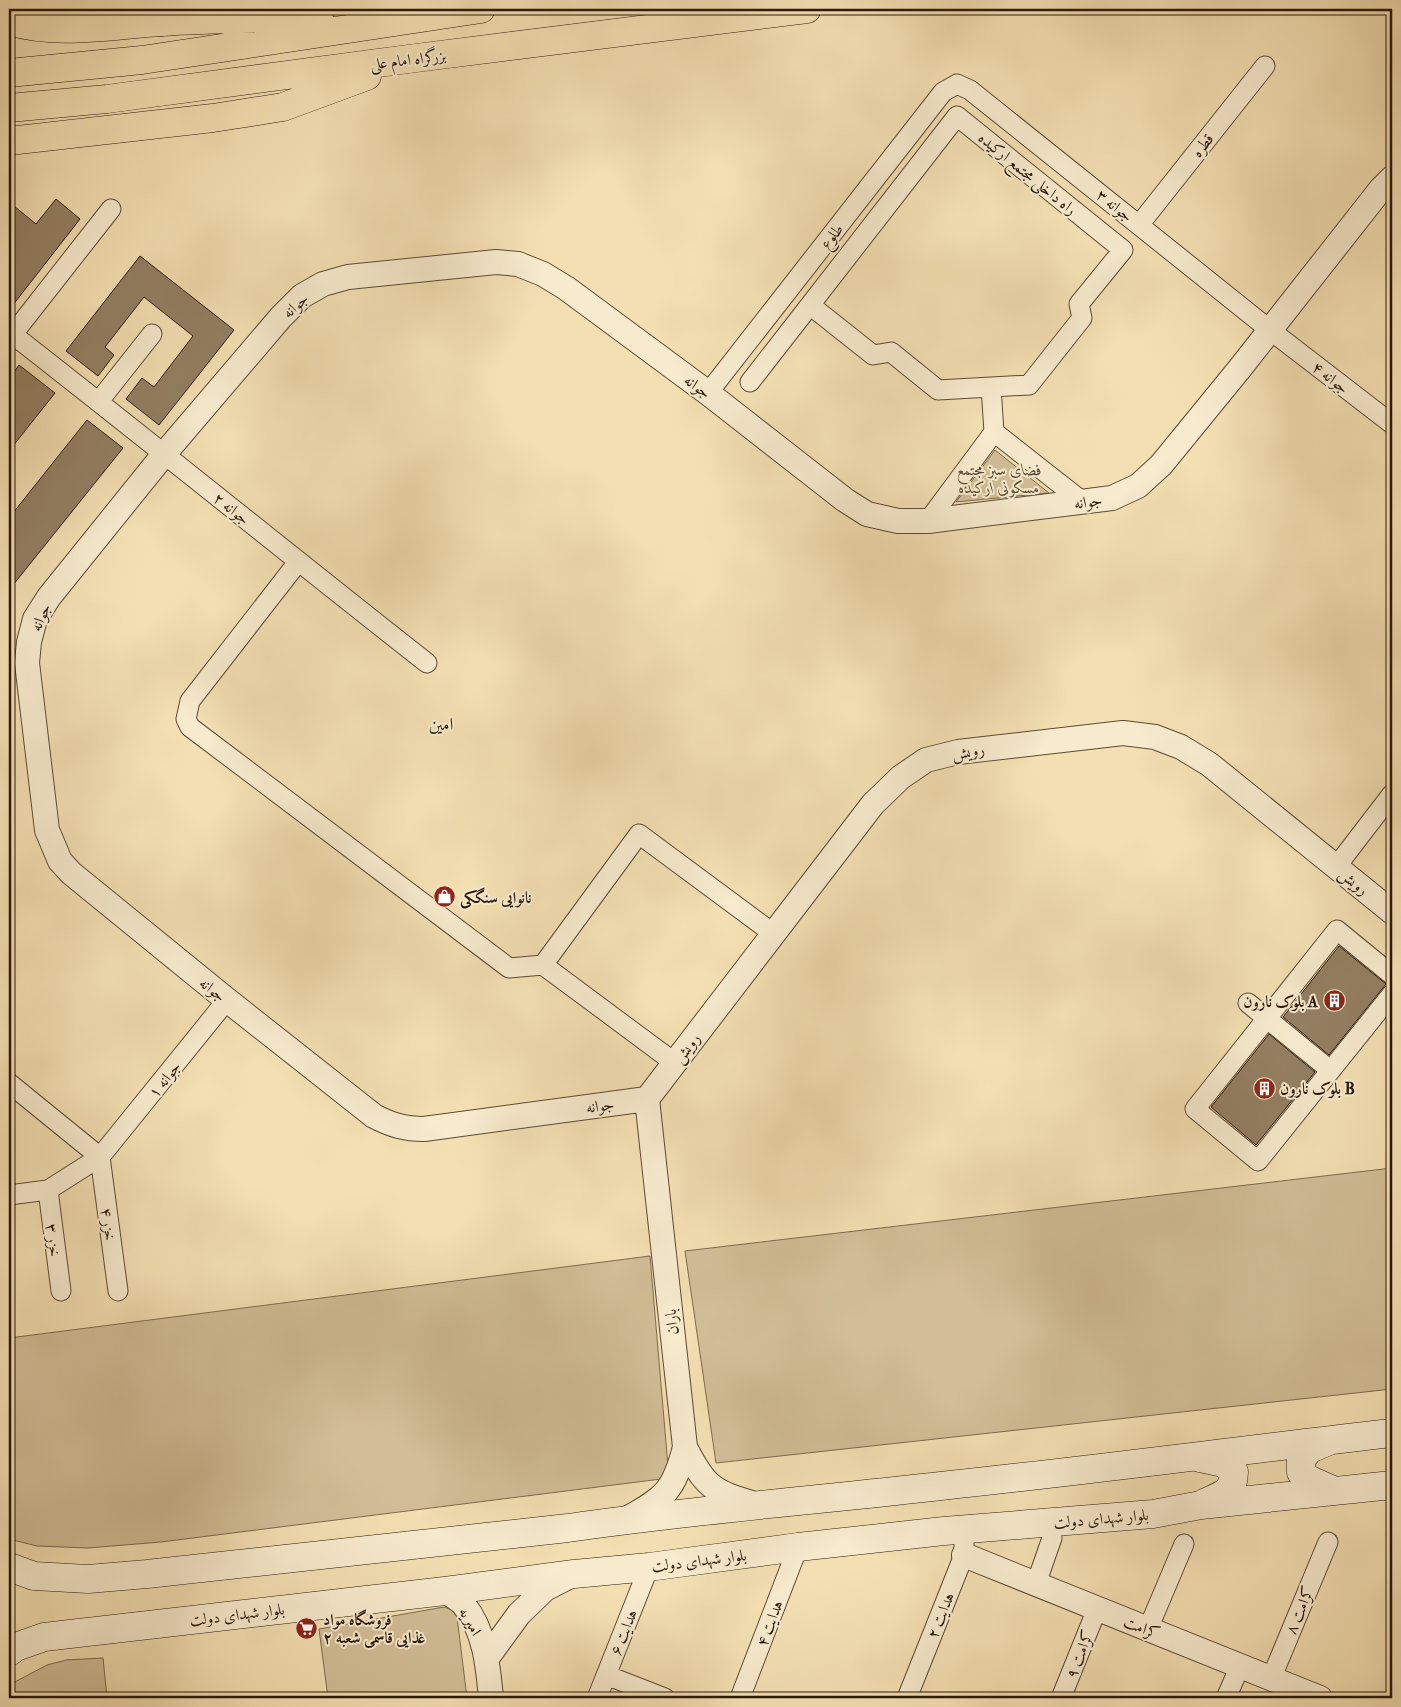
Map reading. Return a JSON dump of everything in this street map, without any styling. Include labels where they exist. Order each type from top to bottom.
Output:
[{"type":"main road","points":[[120,9],[161,22]]},
{"type":"main road","points":[[9,73],[142,60],[481,9]]},
{"type":"main road","name":"بزرگراه امام علی","points":[[9,108],[107,99],[807,9]]},
{"type":"main road","points":[[9,21],[51,30],[161,22],[242,19],[413,18]]},
{"type":"main road","points":[[9,141],[213,118],[283,107],[416,58]]},
{"type":"main road","points":[[9,1567],[22,1575],[88,1579],[147,1574],[757,1505],[939,1487],[1392,1433]]},
{"type":"main road","points":[[1330,1440],[1310,1449],[1301,1459],[1301,1472],[1308,1480],[1335,1491]]},
{"type":"main road","points":[[1196,1457],[1224,1463],[1234,1472],[1234,1483],[1226,1493],[1201,1505]]},
{"type":"main road","name":"بلوار شهدای دولت","points":[[11,1649],[44,1637],[445,1591],[574,1574],[649,1567],[798,1547],[964,1543],[1201,1505],[1392,1485]]},
{"type":"street","name":"قطره","points":[[1139,225],[1266,66]]},
{"type":"street","name":"جوانه ۳","points":[[957,84],[970,90],[1270,330]]},
{"type":"street","name":"طلوع","points":[[708,394],[943,92],[957,84]]},
{"type":"street","name":"راه داخلی مجتمع ارکیده","points":[[750,382],[957,116],[1123,250],[1079,304],[1082,318],[1029,385],[938,390],[891,352],[873,356],[810,305]]},
{"type":"street","name":"جوانه","points":[[647,1099],[424,1129],[407,1129],[388,1124],[374,1116],[227,1000],[71,873],[60,861],[48,830],[27,663],[29,642],[35,619],[49,597],[165,453],[281,316],[302,296],[323,284],[348,277],[496,262],[518,264],[543,274],[566,288],[708,394],[845,500],[867,514],[898,521],[928,521],[1112,498],[1138,486],[1161,465],[1381,189],[1392,178]]},
{"type":"street","points":[[11,336],[111,209]]},
{"type":"street","name":"جوانه ۴","points":[[1270,330],[1392,424]]},
{"type":"street","points":[[98,401],[152,334]]},
{"type":"street","name":"جوانه ۲","points":[[11,336],[165,453],[298,562],[427,663]]},
{"type":"street","points":[[928,521],[994,432],[991,387]]},
{"type":"street","points":[[994,432],[1083,502]]},
{"type":"street","points":[[298,562],[190,701],[186,718],[190,727],[509,968],[543,965],[675,1063]]},
{"type":"street","name":"رویش","points":[[647,1099],[873,804],[901,777],[926,760],[958,752],[1123,733],[1154,737],[1181,747],[1209,764],[1392,912]]},
{"type":"street","points":[[1336,867],[1392,794]]},
{"type":"street","points":[[543,965],[639,834],[774,934]]},
{"type":"street","points":[[1392,975],[1338,930],[1195,1109],[1258,1160],[1392,994]]},
{"type":"street","name":"جوانه ۱","points":[[48,1190],[100,1157],[227,1000]]},
{"type":"street","points":[[1248,1003],[1330,1070]]},
{"type":"street","points":[[9,1083],[100,1157]]},
{"type":"street","name":"باران","points":[[647,1099],[685,1447],[697,1472],[709,1484],[727,1496],[757,1505]]},
{"type":"street","name":"خزر ۴","points":[[100,1157],[118,1291]]},
{"type":"street","points":[[9,1196],[48,1190]]},
{"type":"street","name":"خزر ۳","points":[[48,1190],[61,1291]]},
{"type":"street","points":[[624,1520],[653,1504],[669,1489],[678,1473],[685,1447]]},
{"type":"street","points":[[1036,1584],[1052,1538]]},
{"type":"street","name":"کرامت ۸","points":[[1271,1678],[1328,1542]]},
{"type":"street","name":"کرامت","points":[[964,1543],[1036,1584],[1320,1698]]},
{"type":"street","name":"هدایت ۲","points":[[907,1698],[964,1543]]},
{"type":"street","points":[[1148,1629],[1184,1544]]},
{"type":"street","name":"هدایت ۴","points":[[740,1698],[798,1547]]},
{"type":"street","name":"هدایت ۶","points":[[597,1698],[649,1567]]},
{"type":"street","points":[[488,1658],[519,1614],[545,1589],[574,1574]]},
{"type":"street","name":"امیریه","points":[[445,1591],[463,1603],[473,1618],[488,1658],[491,1698]]},
{"type":"street","name":"کرامت ۹","points":[[1061,1698],[1098,1609]]},
{"type":"street","points":[[1226,1698],[1240,1666]]},
{"type":"street","points":[[606,1675],[665,1698]]},
{"type":"green space","name":"فضای سبز مجتمع مسکونی ارکیده","points":[[995,450],[1049,493],[956,502]]},
{"type":"green space","points":[[1392,1168],[1392,1389],[716,1463],[685,1251]]},
{"type":"green space","points":[[650,1256],[669,1478],[161,1542],[88,1548],[37,1546],[9,1539],[9,1338]]},
{"type":"green space","points":[[444,1607],[452,1610],[457,1617],[467,1698],[328,1698],[319,1629]]},
{"type":"green space","points":[[103,1658],[107,1698],[9,1698],[9,1685],[47,1665],[66,1660]]},
{"type":"building","points":[[56,199],[80,219],[9,310],[9,202],[36,224]]},
{"type":"building","points":[[140,256],[234,330],[159,425],[126,399],[142,378],[154,387],[193,336],[144,297],[105,347],[114,355],[98,376],[66,351]]},
{"type":"building","points":[[19,365],[55,393],[9,451],[9,379]]},
{"type":"building","points":[[87,420],[123,448],[9,590],[9,518]]},
{"type":"building","name":"بلوک نارون A","points":[[1339,946],[1386,984],[1329,1055],[1283,1017]]},
{"type":"building","name":"بلوک نارون B","points":[[1269,1034],[1315,1072],[1256,1145],[1211,1107]]},
{"type":"place","name":"نانوایی سنگکی","points":[[444,897]]},
{"type":"place","name":"بلوک نارون A","points":[[1334,1001]]},
{"type":"place","name":"بلوک نارون B","points":[[1264,1088]]},
{"type":"place","name":"فروشگاه مواد غذایی قاسمی شعبه ۲","points":[[307,1628]]},
{"type":"district","name":"امین","points":[[441,724]]}]
